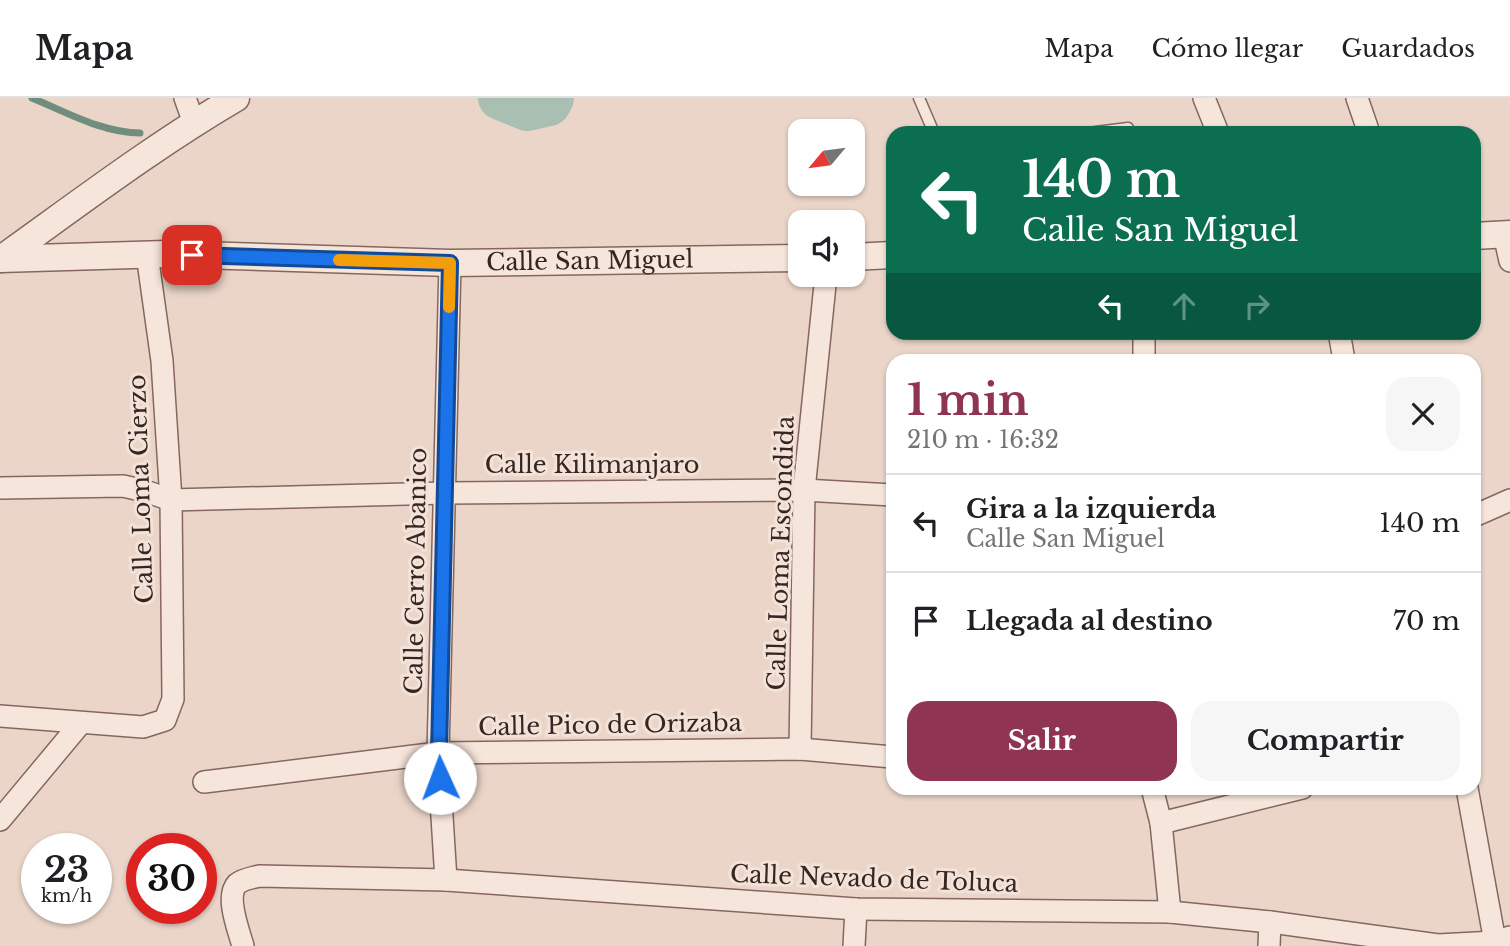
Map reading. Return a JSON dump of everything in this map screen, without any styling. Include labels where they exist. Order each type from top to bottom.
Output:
[{"type":"street","points":[[185,98],[194,123]]},
{"type":"street","points":[[1,259],[194,123],[236,98]]},
{"type":"street","points":[[1204,98],[1215,126]]},
{"type":"street","points":[[1357,98],[1367,126]]},
{"type":"street","points":[[1481,236],[1507,234],[1510,261]]},
{"type":"street","name":"Calle San Miguel","points":[[1,259],[148,254],[450,263],[788,258]]},
{"type":"street","name":"Calle Loma Cierzo","points":[[80,724],[143,727],[165,720],[173,699],[171,500],[162,362],[148,254]]},
{"type":"street","points":[[865,256],[886,255]]},
{"type":"street","name":"Calle Cerro Abanico","points":[[446,880],[439,753],[450,263]]},
{"type":"street","name":"Calle Loma Escondida","points":[[800,749],[804,490],[824,287]]},
{"type":"street","name":"Calle Kilimanjaro","points":[[0,488],[123,485],[171,500],[444,493],[804,490],[886,495]]},
{"type":"street","points":[[1481,513],[1510,500]]},
{"type":"street","points":[[0,716],[80,724]]},
{"type":"street","points":[[0,820],[80,724]]},
{"type":"street","name":"Calle Pico de Orizaba","points":[[204,782],[439,753],[800,749],[886,756]]},
{"type":"street","points":[[1154,795],[1161,823],[1170,912]]},
{"type":"street","points":[[1161,823],[1274,795]]},
{"type":"street","points":[[1469,795],[1503,939]]},
{"type":"street","name":"Calle Nevado de Toluca","points":[[243,946],[232,906],[232,895],[237,885],[259,876],[446,880],[856,909],[1170,912],[1270,922],[1438,945],[1503,939]]},
{"type":"street","points":[[854,946],[856,909]]},
{"type":"street","points":[[1269,946],[1270,922]]},
{"type":"lane","points":[[919,98],[931,126]]},
{"type":"waterway","points":[[32,98],[99,126],[140,133]]},
{"type":"waterway","points":[[500,98],[527,109],[549,104],[552,98]]},
{"type":"slow traffic","points":[[339,260],[450,263],[449,307]]},
{"type":"route","points":[[192,255],[450,263],[440,778]]}]
